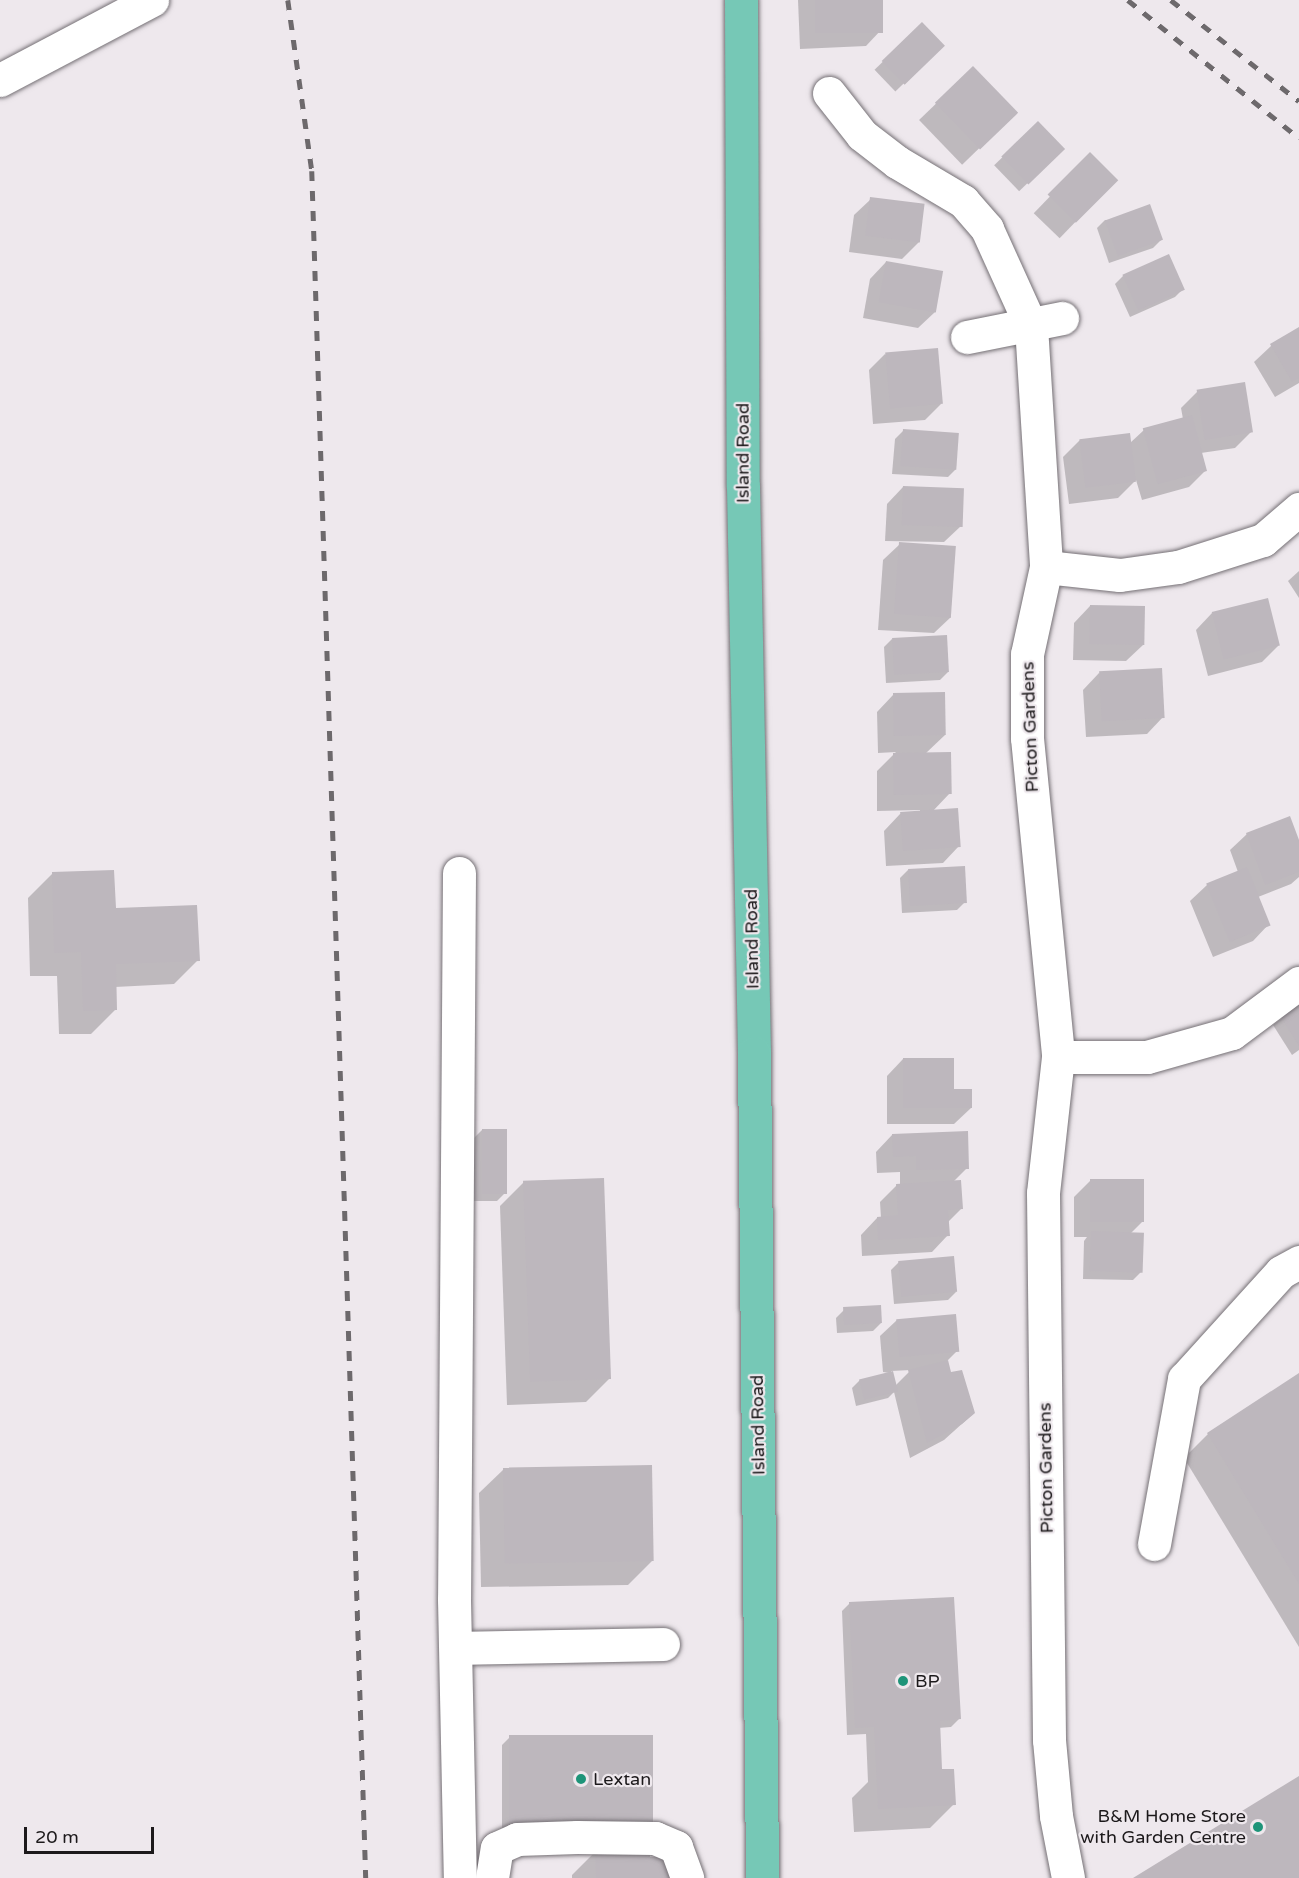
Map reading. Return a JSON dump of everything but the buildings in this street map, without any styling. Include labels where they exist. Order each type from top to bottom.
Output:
[{"type":"main road","name":"Island Road","points":[[741,0],[743,474],[754,1041],[762,1878]]},
{"type":"street","points":[[0,80],[152,0]]},
{"type":"street","points":[[829,93],[862,135],[897,162],[963,201],[987,229],[1046,322],[967,337]]},
{"type":"street","name":"Picton Gardens","points":[[1046,322],[1046,567],[1027,654],[1027,738],[1058,1057],[1043,1193],[1049,1740],[1056,1816],[1068,1878]]},
{"type":"street","points":[[1046,567],[1120,575],[1178,567],[1263,540],[1299,509]]},
{"type":"street","points":[[459,873],[456,1648],[460,1878]]},
{"type":"street","points":[[1058,1057],[1147,1057],[1232,1033],[1299,984]]},
{"type":"street","points":[[1154,1544],[1184,1379],[1281,1272],[1299,1262]]},
{"type":"street","points":[[456,1648],[663,1644]]},
{"type":"street","points":[[492,1878],[497,1848],[517,1839],[577,1837],[655,1838],[676,1846],[687,1878]]},
{"type":"railway","points":[[288,0],[312,171],[366,1878]]},
{"type":"railway","points":[[1128,0],[1299,138]]},
{"type":"railway","points":[[1171,0],[1299,101]]},
{"type":"place","name":"BP","points":[[903,1681]]},
{"type":"place","name":"Lextan","points":[[581,1779]]},
{"type":"place","name":"B&M Home Store with Garden Centre","points":[[1258,1827]]}]
